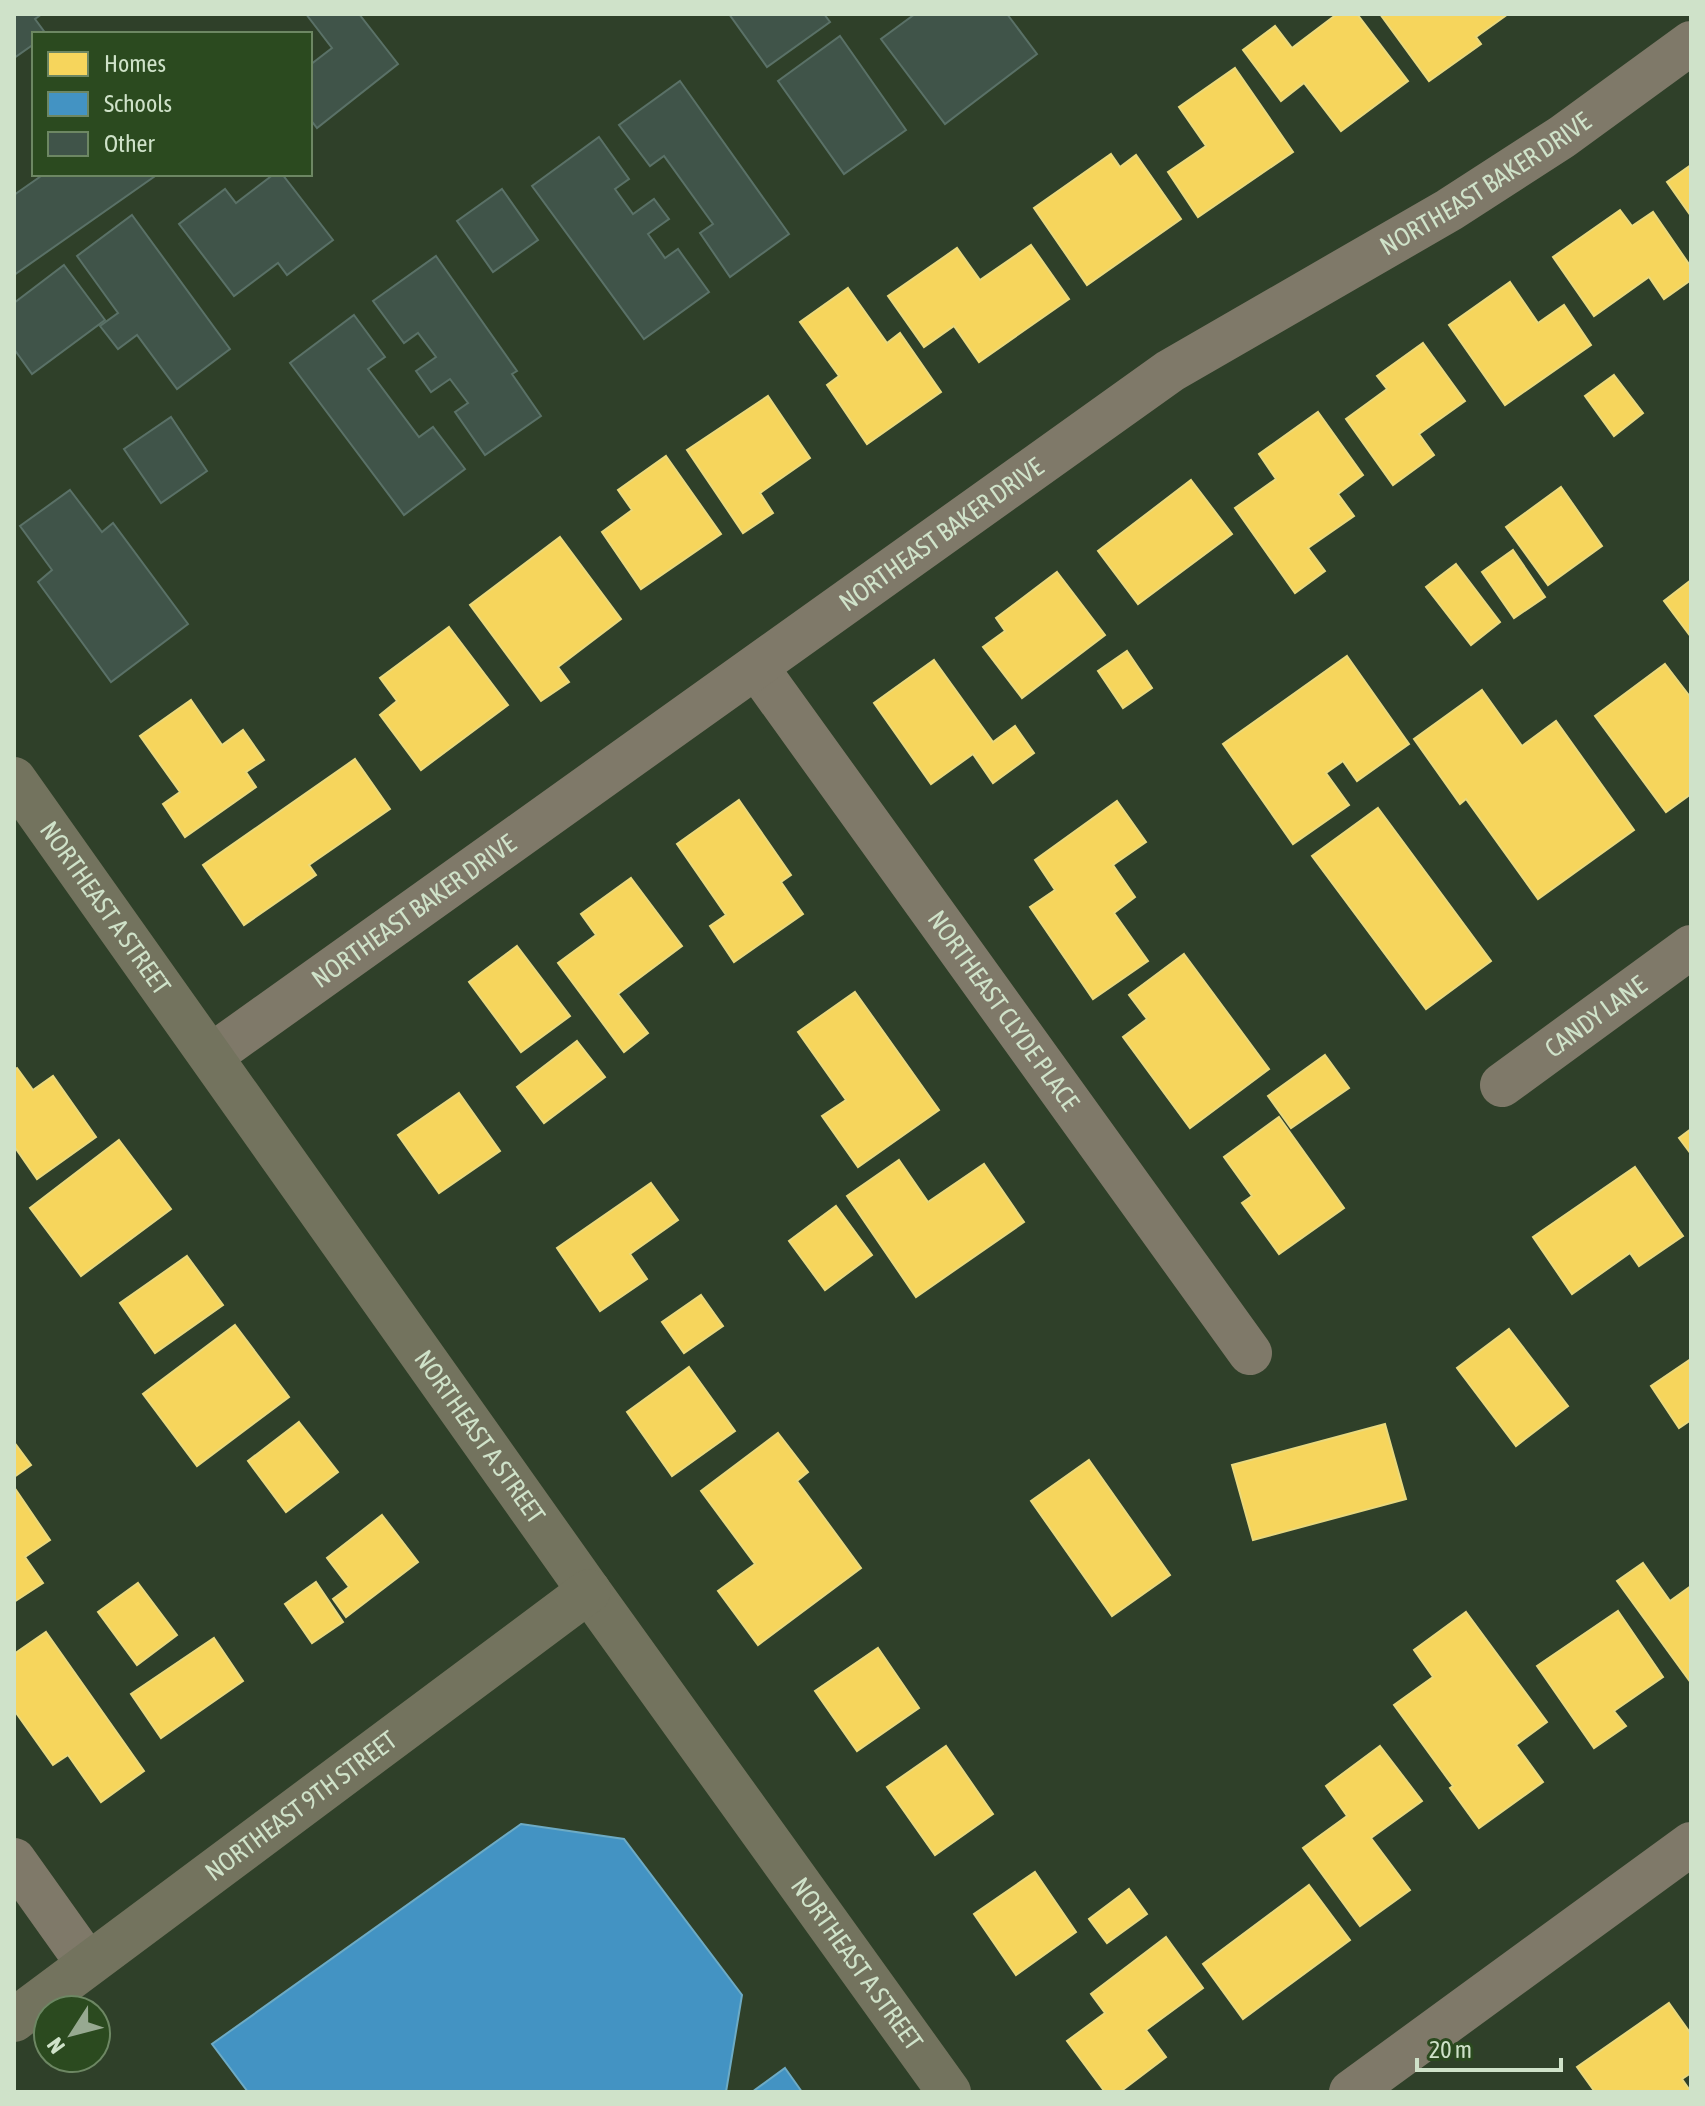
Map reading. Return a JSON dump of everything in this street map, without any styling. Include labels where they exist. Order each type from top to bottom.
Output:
[{"type":"street","name":"NORTHEAST BAKER DRIVE","points":[[212,1055],[1170,371],[1449,210],[1562,137],[1691,43]]},
{"type":"street","name":"NORTHEAST CLYDE PLACE","points":[[757,668],[1250,1353]]},
{"type":"street","name":"NORTHEAST A STREET","points":[[14,779],[589,1591],[949,2092]]},
{"type":"street","name":"CANDY LANE","points":[[1502,1085],[1691,947]]},
{"type":"street","name":"NORTHEAST 9TH STREET","points":[[14,2020],[589,1591]]},
{"type":"street","points":[[1351,2092],[1691,1844]]},
{"type":"street","points":[[14,1860],[88,1964]]},
{"type":"building: Homes","points":[[1337,14],[1357,14],[1408,81],[1341,131],[1304,83],[1281,101],[1243,50],[1275,26],[1292,48]]},
{"type":"building: Homes","points":[[1380,14],[1508,14],[1476,37],[1481,44],[1429,81]]},
{"type":"building: Homes","points":[[1235,68],[1293,152],[1198,217],[1168,172],[1206,146],[1179,107]]},
{"type":"building: Homes","points":[[1111,154],[1120,167],[1136,155],[1181,219],[1087,285],[1034,208]]},
{"type":"building: Homes","points":[[1691,165],[1691,216],[1667,182]]},
{"type":"building: Homes","points":[[1620,210],[1632,226],[1653,212],[1691,267],[1691,280],[1664,299],[1649,277],[1594,316],[1553,257]]},
{"type":"building: Homes","points":[[1031,245],[1069,299],[979,362],[954,326],[924,347],[888,296],[957,248],[980,280]]},
{"type":"building: Homes","points":[[1510,282],[1538,323],[1564,305],[1591,345],[1505,405],[1449,325]]},
{"type":"building: Homes","points":[[848,288],[887,343],[900,333],[941,392],[867,444],[827,385],[839,376],[800,322]]},
{"type":"building: Homes","points":[[1423,343],[1465,401],[1419,434],[1434,455],[1393,485],[1346,419],[1387,389],[1377,376]]},
{"type":"building: Homes","points":[[1614,375],[1643,413],[1614,436],[1585,396]]},
{"type":"building: Homes","points":[[768,396],[810,458],[760,493],[773,513],[743,533],[687,450]]},
{"type":"building: Homes","points":[[1318,412],[1363,475],[1338,494],[1354,516],[1308,548],[1325,571],[1295,593],[1235,508],[1276,479],[1259,454]]},
{"type":"building: Homes","points":[[666,456],[721,534],[641,589],[602,532],[632,510],[618,490]]},
{"type":"building: Homes","points":[[1191,480],[1232,534],[1138,604],[1098,551]]},
{"type":"building: Homes","points":[[1561,487],[1602,546],[1548,585],[1506,527]]},
{"type":"building: Homes","points":[[560,537],[621,619],[558,667],[569,682],[541,701],[470,605]]},
{"type":"building: Homes","points":[[1513,550],[1545,597],[1514,618],[1482,572]]},
{"type":"building: Homes","points":[[1456,564],[1500,622],[1471,645],[1426,587]]},
{"type":"building: Homes","points":[[1057,572],[1105,635],[1022,698],[983,647],[1005,631],[996,618]]},
{"type":"building: Homes","points":[[1691,580],[1691,637],[1664,601]]},
{"type":"building: Homes","points":[[449,627],[508,705],[421,770],[380,715],[397,701],[380,678]]},
{"type":"building: Homes","points":[[1127,651],[1152,688],[1123,708],[1098,671]]},
{"type":"building: Homes","points":[[1347,656],[1409,744],[1357,781],[1343,761],[1326,773],[1349,805],[1293,844],[1223,744]]},
{"type":"building: Homes","points":[[934,660],[993,742],[1015,726],[1034,753],[993,783],[973,754],[931,784],[874,703]]},
{"type":"building: Homes","points":[[1665,664],[1691,698],[1691,794],[1666,812],[1595,716]]},
{"type":"building: Homes","points":[[1482,690],[1522,746],[1556,721],[1634,830],[1538,899],[1466,799],[1460,804],[1414,739]]},
{"type":"building: Homes","points":[[191,700],[222,745],[243,730],[264,760],[246,772],[256,787],[185,837],[163,804],[180,792],[140,736]]},
{"type":"building: Homes","points":[[355,759],[390,809],[309,865],[316,875],[244,925],[203,865]]},
{"type":"building: Homes","points":[[739,800],[791,875],[781,882],[803,914],[734,962],[710,926],[726,915],[677,844]]},
{"type":"building: Homes","points":[[1117,801],[1146,842],[1113,865],[1135,897],[1114,913],[1148,961],[1093,999],[1030,907],[1055,890],[1035,860]]},
{"type":"building: Homes","points":[[1378,808],[1491,961],[1426,1009],[1312,856]]},
{"type":"building: Homes","points":[[631,878],[682,946],[618,994],[648,1033],[624,1052],[558,963],[596,935],[581,914]]},
{"type":"building: Homes","points":[[517,946],[570,1016],[521,1052],[469,982]]},
{"type":"building: Homes","points":[[1184,954],[1269,1069],[1190,1128],[1123,1037],[1147,1019],[1129,995]]},
{"type":"building: Homes","points":[[855,992],[939,1110],[858,1167],[822,1116],[846,1100],[798,1032]]},
{"type":"building: Homes","points":[[577,1041],[605,1077],[544,1123],[517,1087]]},
{"type":"building: Homes","points":[[1325,1055],[1349,1088],[1291,1128],[1268,1096]]},
{"type":"building: Homes","points":[[17,1068],[33,1090],[53,1076],[96,1137],[37,1179],[14,1146],[14,1070]]},
{"type":"building: Homes","points":[[459,1093],[500,1151],[439,1193],[398,1135]]},
{"type":"building: Homes","points":[[1279,1117],[1344,1208],[1279,1254],[1242,1203],[1252,1196],[1224,1157]]},
{"type":"building: Homes","points":[[1691,1129],[1691,1154],[1679,1138]]},
{"type":"building: Homes","points":[[119,1140],[171,1209],[81,1276],[30,1208]]},
{"type":"building: Homes","points":[[899,1160],[928,1202],[984,1164],[1024,1222],[916,1297],[847,1196]]},
{"type":"building: Homes","points":[[1635,1167],[1683,1236],[1639,1266],[1630,1253],[1572,1294],[1533,1237]]},
{"type":"building: Homes","points":[[651,1183],[678,1220],[630,1254],[647,1279],[600,1311],[557,1248]]},
{"type":"building: Homes","points":[[836,1206],[872,1255],[825,1290],[789,1241]]},
{"type":"building: Homes","points":[[187,1256],[223,1305],[155,1353],[120,1303]]},
{"type":"building: Homes","points":[[701,1295],[723,1326],[684,1353],[662,1322]]},
{"type":"building: Homes","points":[[235,1325],[289,1397],[197,1466],[143,1394]]},
{"type":"building: Homes","points":[[1509,1329],[1568,1406],[1516,1446],[1457,1368]]},
{"type":"building: Homes","points":[[1691,1359],[1691,1420],[1679,1428],[1651,1386]]},
{"type":"building: Homes","points":[[689,1367],[735,1431],[672,1476],[627,1412]]},
{"type":"building: Homes","points":[[299,1422],[338,1472],[286,1512],[248,1461]]},
{"type":"building: Homes","points":[[1385,1424],[1406,1499],[1253,1540],[1232,1465]]},
{"type":"building: Homes","points":[[778,1433],[808,1472],[797,1481],[861,1568],[758,1645],[718,1591],[755,1564],[701,1491]]},
{"type":"building: Homes","points":[[14,1442],[31,1465],[14,1477]]},
{"type":"building: Homes","points":[[1089,1460],[1170,1575],[1112,1616],[1031,1501]]},
{"type":"building: Homes","points":[[14,1487],[50,1540],[25,1557],[43,1583],[14,1602]]},
{"type":"building: Homes","points":[[382,1515],[418,1562],[346,1617],[333,1599],[349,1587],[327,1558]]},
{"type":"building: Homes","points":[[1643,1563],[1670,1601],[1691,1586],[1691,1683],[1617,1581]]},
{"type":"building: Homes","points":[[316,1582],[343,1622],[312,1643],[285,1604]]},
{"type":"building: Homes","points":[[138,1583],[177,1635],[137,1665],[98,1612]]},
{"type":"building: Homes","points":[[1618,1611],[1663,1677],[1614,1711],[1626,1726],[1594,1748],[1537,1666]]},
{"type":"building: Homes","points":[[1466,1612],[1547,1722],[1516,1745],[1543,1782],[1479,1828],[1450,1788],[1453,1786],[1394,1705],[1433,1677],[1414,1650]]},
{"type":"building: Homes","points":[[46,1632],[144,1771],[101,1802],[68,1755],[53,1765],[14,1710],[14,1654]]},
{"type":"building: Homes","points":[[214,1638],[243,1681],[161,1738],[131,1694]]},
{"type":"building: Homes","points":[[878,1648],[919,1708],[857,1751],[815,1691]]},
{"type":"building: Homes","points":[[946,1746],[993,1814],[935,1855],[887,1787]]},
{"type":"building: Homes","points":[[1380,1746],[1422,1801],[1371,1838],[1410,1890],[1360,1926],[1303,1848],[1347,1816],[1326,1786]]},
{"type":"building: Homes","points":[[1035,1872],[1076,1932],[1016,1975],[974,1914]]},
{"type":"building: Homes","points":[[1309,1885],[1350,1940],[1243,2019],[1203,1964]]},
{"type":"building: Homes","points":[[1129,1889],[1147,1914],[1107,1943],[1089,1919]]},
{"type":"building: Homes","points":[[1166,1937],[1203,1988],[1146,2030],[1166,2057],[1120,2092],[1105,2092],[1067,2041],[1105,2013],[1091,1994]]},
{"type":"building: Homes","points":[[1669,2003],[1691,2034],[1691,2073],[1682,2079],[1691,2092],[1595,2092],[1577,2067]]},
{"type":"building: Schools","points":[[521,1824],[624,1839],[742,1995],[726,2092],[248,2092],[212,2044]]},
{"type":"building: Schools","points":[[785,2068],[802,2092],[752,2092]]},
{"type":"building: Other","points":[[14,14],[42,14],[35,19],[45,32],[32,32],[32,45],[14,58]]},
{"type":"building: Other","points":[[306,14],[359,14],[398,64],[317,128],[312,122],[312,63],[332,48]]},
{"type":"building: Other","points":[[729,14],[824,14],[830,22],[767,67]]},
{"type":"building: Other","points":[[915,14],[1007,14],[1037,54],[945,124],[881,39]]},
{"type":"building: Other","points":[[840,36],[906,130],[844,174],[778,81]]},
{"type":"building: Other","points":[[680,81],[789,234],[730,277],[700,233],[713,224],[664,156],[650,166],[619,125]]},
{"type":"building: Other","points":[[599,137],[629,179],[615,189],[633,214],[654,199],[669,219],[648,234],[665,258],[678,249],[709,292],[644,339],[532,186]]},
{"type":"building: Other","points":[[41,176],[155,176],[14,275],[14,195]]},
{"type":"building: Other","points":[[271,176],[284,176],[333,240],[287,275],[278,263],[234,296],[179,224],[225,189],[236,203]]},
{"type":"building: Other","points":[[502,189],[538,240],[493,272],[457,221]]},
{"type":"building: Other","points":[[132,215],[230,349],[177,389],[137,335],[118,349],[100,326],[118,313],[77,256]]},
{"type":"building: Other","points":[[436,256],[517,371],[512,374],[541,416],[485,455],[455,412],[468,403],[450,379],[431,392],[416,371],[436,357],[418,333],[404,343],[373,301]]},
{"type":"building: Other","points":[[64,265],[105,320],[32,374],[14,349],[14,303]]},
{"type":"building: Other","points":[[354,315],[385,357],[368,369],[419,437],[433,427],[465,469],[404,515],[290,363]]},
{"type":"building: Other","points":[[171,417],[207,471],[161,503],[124,449]]},
{"type":"building: Other","points":[[70,490],[102,532],[113,523],[188,624],[111,682],[38,582],[52,570],[20,526]]}]
